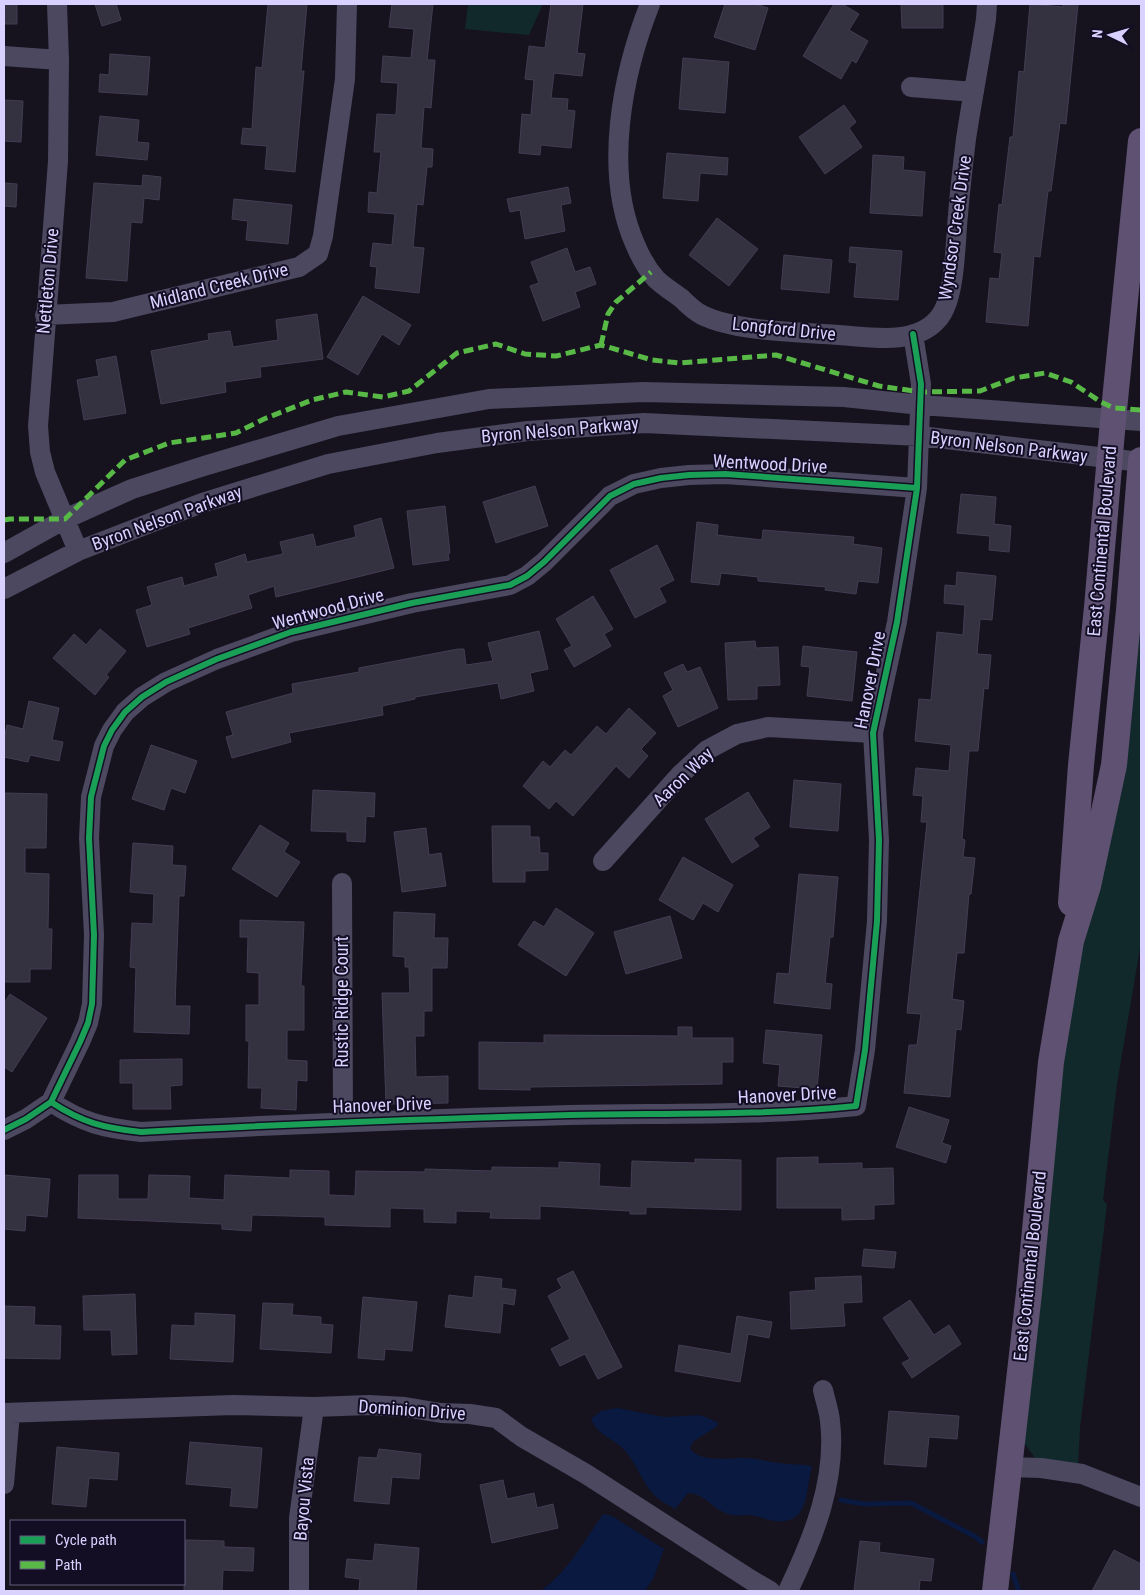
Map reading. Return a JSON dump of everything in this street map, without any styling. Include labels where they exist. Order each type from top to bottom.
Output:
[{"type":"main road","name":"East Continental Boulevard","points":[[996,1591],[1029,1293],[1051,1062],[1070,941],[1072,880],[1112,420],[1141,141]]},
{"type":"main road","name":"East Continental Boulevard","points":[[1070,941],[1088,886],[1114,764],[1141,461]]},
{"type":"street","name":"Nettleton Drive","points":[[57,4],[59,60],[58,161],[38,426],[40,452],[45,472],[78,551]]},
{"type":"street","name":"Midland Creek Drive","points":[[45,315],[113,312],[299,267],[318,254],[323,236],[345,79],[348,4]]},
{"type":"street","name":"Longford Drive","points":[[650,4],[638,33],[628,80],[619,129],[618,164],[620,197],[627,227],[641,259],[656,279],[701,314],[721,322],[761,329],[880,338],[902,337],[913,334]]},
{"type":"street","name":"Wyndsor Creek Drive","points":[[913,334],[927,329],[939,319],[948,299],[955,252],[966,138],[988,4]]},
{"type":"street","points":[[4,56],[59,60]]},
{"type":"street","points":[[911,87],[974,92]]},
{"type":"street","points":[[913,334],[921,384],[920,436]]},
{"type":"street","name":"Byron Nelson Parkway","points":[[4,553],[65,519],[132,489],[338,426],[489,400],[652,392],[844,397],[921,405],[1141,422]]},
{"type":"street","name":"Byron Nelson Parkway","points":[[4,589],[78,551],[202,502],[328,464],[437,442],[528,431],[644,423],[920,436],[1109,459],[1141,461]]},
{"type":"street","name":"Hanover Drive","points":[[51,1102],[73,1116],[91,1123],[111,1129],[142,1132],[343,1121],[737,1113],[817,1110],[856,1106],[865,1050],[877,921],[879,840],[873,733],[897,622],[917,488],[920,436]]},
{"type":"street","name":"Wentwood Drive","points":[[4,1130],[26,1119],[51,1102],[80,1042],[92,1004],[94,935],[89,838],[91,797],[104,746],[112,730],[125,712],[142,696],[166,682],[217,659],[291,632],[412,603],[510,585],[527,576],[544,562],[610,496],[634,484],[661,478],[725,474],[917,488]]},
{"type":"street","name":"Aaron Way","points":[[603,861],[682,774],[707,750],[737,734],[768,727],[873,733]]},
{"type":"street","name":"Rustic Ridge Court","points":[[342,883],[343,1121]]},
{"type":"street","points":[[788,1591],[805,1556],[820,1514],[828,1481],[832,1445],[830,1419],[823,1390]]},
{"type":"street","name":"Dominion Drive","points":[[7,1413],[233,1405],[369,1405],[396,1406],[441,1413],[470,1414],[496,1418],[522,1437],[586,1474],[770,1591]]},
{"type":"street","name":"Bayou Vista","points":[[299,1591],[299,1518],[314,1406]]},
{"type":"street","points":[[4,1484],[7,1413]]},
{"type":"street","points":[[1010,1467],[1041,1468],[1082,1474],[1141,1497]]},
{"type":"green space","points":[[468,4],[543,4],[529,35],[465,29]]},
{"type":"green space","points":[[1141,562],[1141,942],[1117,1084],[1103,1200],[1107,1204],[1080,1428],[1078,1464],[1035,1458],[1025,1444],[1023,1429],[1074,971]]},
{"type":"water","points":[[617,1408],[664,1417],[700,1415],[717,1422],[718,1425],[716,1427],[694,1441],[690,1448],[701,1456],[716,1459],[750,1458],[784,1464],[812,1466],[804,1505],[794,1518],[786,1521],[774,1521],[750,1515],[731,1515],[721,1511],[702,1497],[688,1493],[675,1509],[655,1496],[623,1448],[594,1425],[591,1419],[601,1411]]},
{"type":"water","points":[[603,1514],[612,1516],[664,1549],[654,1577],[645,1591],[541,1591],[568,1565]]},
{"type":"building","points":[[4,4],[17,4],[17,24],[4,24]]},
{"type":"building","points":[[95,4],[116,4],[121,20],[102,26]]},
{"type":"building","points":[[268,4],[307,4],[301,71],[304,71],[295,172],[265,169],[267,146],[241,144],[243,128],[252,129],[256,67],[262,68]]},
{"type":"building","points":[[392,4],[433,4],[427,60],[435,60],[431,108],[424,107],[421,148],[433,149],[432,167],[427,167],[423,205],[417,204],[413,247],[424,248],[419,293],[375,288],[377,267],[370,266],[373,243],[392,245],[395,214],[368,212],[369,192],[377,193],[381,152],[374,152],[377,114],[396,115],[398,83],[381,82],[383,56],[411,58],[414,29],[389,27]]},
{"type":"building","points":[[551,4],[583,4],[577,53],[585,54],[582,76],[554,73],[551,98],[568,99],[567,110],[575,111],[571,148],[541,145],[540,155],[519,153],[522,114],[531,115],[534,80],[525,79],[529,46],[545,48]]},
{"type":"building","points":[[725,4],[755,4],[768,8],[755,50],[714,37]]},
{"type":"building","points":[[834,4],[842,4],[859,14],[849,30],[868,41],[856,63],[852,60],[841,79],[803,56]]},
{"type":"building","points":[[901,4],[943,4],[943,28],[902,28]]},
{"type":"building","points":[[1030,4],[1063,7],[1063,4],[1078,4],[1066,124],[1060,123],[1051,191],[1048,191],[1040,257],[1034,256],[1028,326],[986,322],[990,278],[999,279],[1002,253],[994,252],[999,204],[1002,205],[1010,137],[1013,137],[1019,71],[1024,72]]},
{"type":"building","points":[[110,54],[150,57],[147,95],[99,92],[100,74],[109,75]]},
{"type":"building","points":[[683,58],[729,62],[725,113],[679,109]]},
{"type":"building","points":[[4,100],[23,101],[21,142],[4,141]]},
{"type":"building","points":[[844,105],[856,122],[849,128],[862,147],[825,174],[799,137]]},
{"type":"building","points":[[100,116],[139,120],[137,142],[149,143],[147,160],[96,155]]},
{"type":"building","points":[[667,153],[728,158],[727,175],[700,173],[698,201],[663,198]]},
{"type":"building","points":[[873,155],[904,157],[903,170],[925,172],[922,216],[870,213]]},
{"type":"building","points":[[143,175],[161,177],[159,200],[144,198],[142,223],[131,222],[127,281],[86,278],[94,183],[142,186]]},
{"type":"building","points":[[4,183],[17,184],[16,207],[4,206]]},
{"type":"building","points":[[568,187],[571,203],[561,205],[565,231],[525,239],[520,210],[510,212],[507,199]]},
{"type":"building","points":[[234,199],[292,205],[288,244],[246,240],[248,221],[232,219]]},
{"type":"building","points":[[717,218],[758,249],[729,286],[689,255]]},
{"type":"building","points":[[850,247],[902,251],[898,300],[854,297],[857,263],[849,262]]},
{"type":"building","points":[[567,248],[575,272],[590,267],[596,284],[575,292],[580,307],[543,321],[530,286],[539,283],[531,262]]},
{"type":"building","points":[[784,255],[832,260],[829,293],[781,289]]},
{"type":"building","points":[[363,296],[411,325],[399,345],[382,334],[358,375],[327,357]]},
{"type":"building","points":[[317,314],[323,359],[260,367],[261,377],[225,382],[226,392],[161,404],[151,351],[209,340],[208,334],[230,331],[233,347],[278,340],[276,320]]},
{"type":"building","points":[[116,356],[126,413],[84,420],[77,380],[99,376],[96,360]]},
{"type":"building","points":[[535,486],[548,526],[496,543],[483,502]]},
{"type":"building","points":[[961,494],[996,497],[994,524],[1011,526],[1009,552],[989,550],[990,536],[957,533]]},
{"type":"building","points":[[445,506],[450,553],[448,554],[449,560],[413,565],[407,511]]},
{"type":"building","points":[[381,518],[394,568],[276,597],[274,586],[248,595],[252,608],[188,628],[190,634],[147,647],[136,610],[152,605],[147,587],[182,577],[184,586],[218,576],[215,564],[245,554],[247,562],[283,554],[280,542],[313,534],[316,547],[356,537],[354,526]]},
{"type":"building","points":[[697,522],[718,525],[717,535],[762,540],[763,530],[854,537],[853,544],[882,548],[878,583],[858,581],[856,594],[825,590],[826,587],[758,581],[758,577],[721,573],[719,585],[691,582]]},
{"type":"building","points":[[657,545],[674,580],[659,588],[666,602],[635,618],[610,570]]},
{"type":"building","points":[[957,572],[996,576],[992,620],[980,619],[977,654],[991,655],[988,689],[984,688],[978,751],[969,751],[962,839],[965,840],[963,857],[975,858],[971,894],[969,894],[964,953],[957,953],[952,999],[964,1001],[961,1030],[956,1029],[950,1097],[904,1093],[909,1045],[917,1045],[921,1014],[907,1013],[927,822],[921,822],[923,796],[913,795],[916,768],[949,771],[951,745],[915,741],[919,699],[931,700],[937,632],[963,635],[965,605],[944,603],[945,585],[956,586]]},
{"type":"building","points":[[593,596],[613,629],[604,634],[611,646],[574,667],[564,650],[572,646],[556,619]]},
{"type":"building","points":[[100,629],[126,651],[106,675],[109,677],[95,695],[53,658],[74,634],[86,645]]},
{"type":"building","points":[[539,631],[548,669],[530,673],[534,691],[501,699],[498,683],[415,697],[415,699],[382,706],[383,715],[289,733],[291,742],[232,758],[226,737],[233,735],[226,712],[293,693],[292,684],[359,672],[359,668],[458,649],[464,649],[466,665],[493,661],[488,643]]},
{"type":"building","points":[[755,641],[756,648],[778,647],[780,685],[757,686],[757,699],[728,700],[725,643]]},
{"type":"building","points":[[803,646],[857,652],[852,701],[807,696],[810,667],[801,666]]},
{"type":"building","points":[[683,664],[687,672],[700,667],[718,708],[678,727],[663,696],[673,690],[664,673]]},
{"type":"building","points":[[29,701],[59,708],[52,740],[63,742],[59,761],[30,755],[28,762],[4,757],[4,740],[7,725],[23,729]]},
{"type":"building","points":[[629,708],[656,733],[641,749],[648,756],[629,778],[616,766],[573,816],[556,801],[549,809],[523,786],[543,761],[550,767],[565,750],[571,755],[597,726],[606,734]]},
{"type":"building","points":[[151,745],[197,761],[185,793],[171,788],[164,810],[132,799]]},
{"type":"building","points":[[794,780],[841,784],[838,831],[790,827]]},
{"type":"building","points":[[313,790],[375,793],[374,817],[366,816],[365,842],[347,841],[347,832],[311,831]]},
{"type":"building","points":[[748,792],[770,827],[753,838],[759,846],[732,863],[705,819]]},
{"type":"building","points":[[4,793],[47,794],[46,848],[25,848],[25,873],[49,874],[48,929],[52,929],[51,969],[30,969],[30,982],[4,982]]},
{"type":"building","points":[[260,825],[289,843],[284,852],[300,862],[277,897],[232,869]]},
{"type":"building","points":[[492,826],[530,826],[530,837],[539,837],[540,853],[548,853],[548,870],[525,871],[525,882],[493,882]]},
{"type":"building","points":[[426,828],[429,855],[441,853],[446,886],[402,892],[394,832]]},
{"type":"building","points":[[133,843],[173,846],[172,865],[186,866],[184,896],[179,896],[175,1006],[190,1006],[189,1034],[134,1032],[136,968],[130,967],[132,923],[153,924],[154,894],[130,892]]},
{"type":"building","points":[[683,857],[733,885],[718,912],[703,903],[693,920],[659,900]]},
{"type":"building","points":[[799,874],[838,877],[833,937],[830,937],[825,983],[832,984],[830,1009],[774,1003],[777,973],[789,974]]},
{"type":"building","points":[[556,908],[594,933],[566,976],[518,945],[534,921],[544,927]]},
{"type":"building","points":[[394,912],[435,914],[434,938],[448,938],[447,968],[432,968],[432,1011],[424,1011],[424,1036],[415,1036],[416,1077],[448,1076],[448,1103],[386,1104],[382,993],[410,993],[409,967],[405,967],[405,957],[393,956]]},
{"type":"building","points":[[670,916],[682,958],[626,974],[614,932]]},
{"type":"building","points":[[240,920],[304,922],[301,986],[304,986],[304,1030],[287,1030],[287,1060],[307,1061],[307,1081],[297,1080],[296,1110],[261,1108],[262,1088],[248,1088],[249,1041],[246,1041],[246,1005],[259,1005],[259,973],[247,972],[248,937],[240,937]]},
{"type":"building","points":[[10,994],[47,1018],[12,1072],[4,1067],[4,1003]]},
{"type":"building","points":[[678,1027],[692,1027],[692,1038],[733,1038],[733,1062],[722,1062],[722,1084],[530,1087],[530,1090],[479,1089],[479,1042],[544,1043],[544,1035],[678,1036]]},
{"type":"building","points":[[766,1030],[822,1035],[817,1089],[778,1086],[780,1065],[763,1063]]},
{"type":"building","points":[[182,1059],[182,1085],[170,1086],[171,1109],[133,1109],[133,1083],[120,1083],[120,1060]]},
{"type":"building","points":[[909,1107],[949,1120],[942,1143],[951,1146],[946,1163],[896,1147]]},
{"type":"building","points":[[818,1157],[818,1164],[862,1163],[862,1169],[893,1168],[894,1204],[874,1205],[874,1219],[842,1220],[842,1208],[777,1208],[777,1158]]},
{"type":"building","points":[[695,1159],[741,1160],[741,1210],[646,1207],[646,1214],[630,1214],[630,1211],[540,1206],[540,1219],[490,1218],[491,1212],[456,1211],[456,1223],[424,1222],[424,1209],[390,1208],[390,1227],[325,1225],[325,1217],[252,1215],[251,1231],[222,1229],[222,1224],[78,1218],[79,1175],[118,1175],[118,1199],[148,1199],[149,1175],[190,1176],[189,1198],[224,1200],[225,1175],[290,1178],[290,1170],[329,1171],[329,1195],[355,1196],[356,1171],[425,1172],[425,1169],[492,1171],[492,1167],[559,1168],[559,1162],[600,1164],[599,1186],[631,1188],[632,1161],[695,1163]]},
{"type":"building","points":[[4,1175],[50,1179],[47,1217],[26,1215],[25,1231],[4,1229]]},
{"type":"building","points":[[864,1249],[896,1252],[894,1268],[862,1266]]},
{"type":"building","points":[[573,1271],[622,1367],[598,1379],[585,1354],[560,1366],[551,1349],[570,1339],[548,1296],[562,1288],[557,1279]]},
{"type":"building","points":[[475,1276],[502,1279],[501,1288],[516,1290],[514,1305],[503,1303],[500,1333],[445,1327],[449,1295],[473,1298]]},
{"type":"building","points":[[861,1276],[862,1302],[843,1303],[845,1326],[791,1329],[790,1292],[816,1290],[815,1278]]},
{"type":"building","points":[[135,1294],[137,1354],[112,1355],[111,1330],[84,1330],[83,1296]]},
{"type":"building","points":[[363,1297],[417,1302],[412,1351],[385,1349],[384,1360],[358,1358]]},
{"type":"building","points":[[910,1300],[934,1335],[949,1325],[961,1344],[912,1378],[902,1363],[910,1359],[883,1318]]},
{"type":"building","points":[[263,1303],[293,1304],[292,1315],[321,1317],[321,1324],[333,1325],[331,1353],[260,1349]]},
{"type":"building","points":[[4,1306],[35,1307],[34,1325],[61,1326],[60,1359],[4,1358]]},
{"type":"building","points":[[195,1313],[235,1315],[233,1362],[170,1359],[172,1325],[195,1326]]},
{"type":"building","points":[[737,1316],[772,1322],[769,1338],[748,1334],[740,1382],[675,1371],[679,1345],[731,1354]]},
{"type":"building","points":[[889,1411],[959,1416],[957,1439],[929,1437],[926,1467],[884,1464]]},
{"type":"building","points":[[190,1442],[262,1448],[257,1508],[230,1506],[232,1488],[186,1484]]},
{"type":"building","points":[[57,1447],[119,1453],[117,1480],[89,1478],[86,1507],[52,1504]]},
{"type":"building","points":[[379,1449],[421,1454],[419,1479],[392,1477],[389,1504],[354,1501],[359,1457],[377,1458]]},
{"type":"building","points":[[503,1480],[507,1499],[534,1493],[537,1508],[553,1504],[558,1528],[492,1543],[480,1485]]},
{"type":"building","points":[[186,1540],[224,1541],[224,1547],[254,1548],[253,1571],[223,1570],[222,1591],[184,1591]]},
{"type":"building","points":[[860,1541],[880,1543],[879,1552],[934,1559],[931,1581],[920,1580],[919,1591],[854,1591]]},
{"type":"building","points":[[375,1544],[419,1548],[416,1591],[359,1591],[360,1579],[345,1577],[347,1559],[373,1561]]},
{"type":"building","points":[[1114,1550],[1141,1564],[1141,1591],[1092,1591]]},
{"type":"waterway","points":[[841,1500],[864,1504],[911,1503],[982,1542]]},
{"type":"waterway","points":[[1013,1574],[1019,1591]]},
{"type":"marked path","points":[[601,345],[608,314],[616,302],[651,272]]},
{"type":"marked path","points":[[4,520],[65,519],[125,460],[169,443],[236,433],[264,419],[312,400],[346,392],[383,397],[409,391],[457,353],[496,344],[525,354],[556,356],[601,345],[652,360],[680,363],[776,355],[879,386],[921,392],[980,391],[1014,378],[1045,373],[1071,382],[1101,402],[1114,408],[1141,410]]},
{"type":"cycle path","points":[[51,1102],[84,1120],[116,1129],[141,1132],[462,1118],[748,1113],[856,1106],[865,1050],[877,921],[879,840],[873,733],[897,622],[917,488],[921,384],[913,334]]},
{"type":"cycle path","points":[[4,1130],[26,1119],[51,1102],[88,1023],[92,1004],[94,935],[89,838],[91,797],[104,746],[112,730],[125,712],[142,697],[166,682],[217,659],[291,632],[412,603],[510,585],[527,576],[544,562],[610,496],[634,484],[661,478],[725,474],[917,488]]}]
